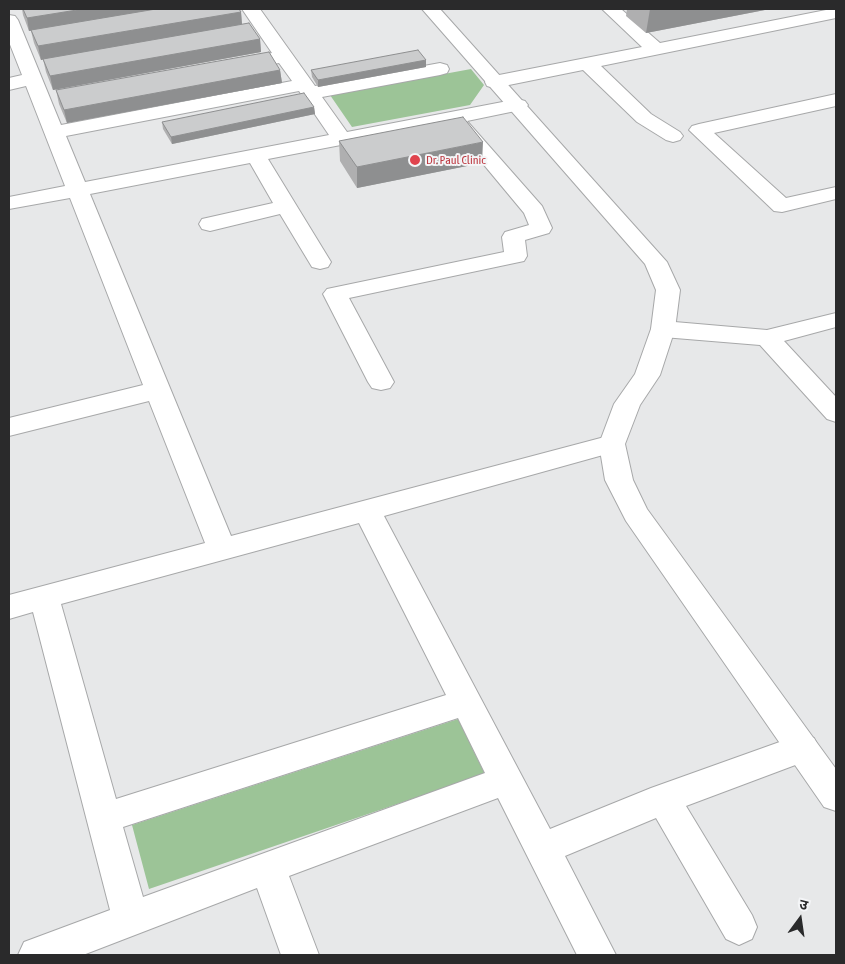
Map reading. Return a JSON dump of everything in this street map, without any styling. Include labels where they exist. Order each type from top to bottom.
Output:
[{"type":"street","points":[[250,9],[342,139]]},
{"type":"street","points":[[431,9],[656,262],[668,290],[663,329],[647,375],[627,404],[612,444],[619,480],[636,514],[836,796]]},
{"type":"street","points":[[611,9],[656,49]]},
{"type":"street","points":[[494,82],[836,13]]},
{"type":"street","points":[[16,28],[32,79],[52,99],[54,132],[222,549]]},
{"type":"street","points":[[217,69],[285,56]]},
{"type":"street","points":[[587,63],[644,118],[673,136]]},
{"type":"street","points":[[54,132],[307,89],[440,69]]},
{"type":"street","points":[[9,84],[32,79]]},
{"type":"street","points":[[836,100],[699,130],[782,206],[836,193]]},
{"type":"street","points":[[9,203],[518,105]]},
{"type":"street","points":[[381,382],[335,294],[516,256],[513,237],[541,228],[534,211],[454,118]]},
{"type":"street","points":[[256,156],[320,262]]},
{"type":"street","points":[[210,224],[287,206]]},
{"type":"street","points":[[663,329],[767,338],[836,320]]},
{"type":"street","points":[[767,338],[836,413]]},
{"type":"street","points":[[9,427],[158,390]]},
{"type":"street","points":[[9,607],[612,444]]},
{"type":"street","points":[[367,510],[597,955]]},
{"type":"street","points":[[44,597],[131,920]]},
{"type":"street","points":[[104,818],[466,702]]},
{"type":"street","points":[[542,849],[663,799],[802,748]]},
{"type":"street","points":[[37,955],[268,867],[506,780]]},
{"type":"street","points":[[663,799],[739,927]]},
{"type":"street","points":[[268,867],[300,955]]},
{"type":"green space","points":[[471,69],[484,85],[470,105],[352,127],[330,95]]},
{"type":"green space","points":[[458,719],[485,774],[149,889],[132,825]]},
{"type":"building","points":[[23,9],[83,9],[27,18]]},
{"type":"building","points":[[156,9],[239,9],[241,12],[38,46],[31,30]]},
{"type":"building","points":[[249,23],[260,39],[50,76],[43,59]]},
{"type":"building","points":[[418,50],[426,60],[318,80],[311,70]]},
{"type":"building","points":[[269,52],[280,70],[64,110],[56,90]]},
{"type":"building","points":[[304,93],[314,107],[171,137],[162,122]]},
{"type":"building","points":[[463,117],[483,142],[357,167],[339,141]]},
{"type":"place","name":"Dr. Paul Clinic","points":[[415,160]]}]
